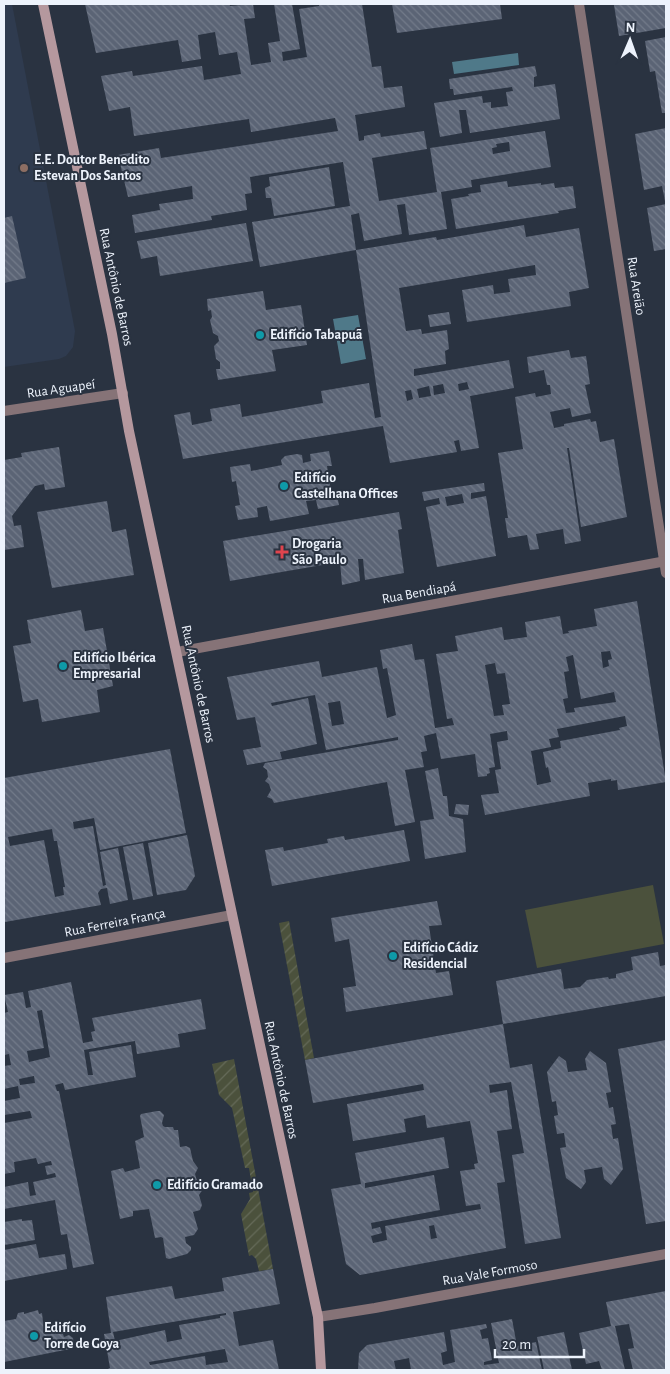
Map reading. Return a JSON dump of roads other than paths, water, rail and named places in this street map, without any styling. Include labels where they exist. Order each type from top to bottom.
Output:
[{"type":"main road","name":"Rua Antônio de Barros","points":[[43,4],[232,915],[318,1316],[321,1370]]},
{"type":"street","name":"Rua Areião","points":[[579,4],[666,573]]},
{"type":"street","name":"Rua Aguapeí","points":[[4,411],[123,393]]},
{"type":"street","name":"Rua Bendiapá","points":[[177,652],[665,562]]},
{"type":"street","name":"Rua Ferreira França","points":[[4,958],[232,915]]},
{"type":"street","name":"Rua Vale Formoso","points":[[318,1316],[383,1306],[666,1254]]},
{"type":"place","name":"E.E. Doutor Benedito Estevan Dos Santos","points":[[24,168]]},
{"type":"place","name":"Edifício Tabapuã","points":[[260,335]]},
{"type":"place","name":"Edifício Castelhana Offices","points":[[284,486]]},
{"type":"place","name":"Drogaria São Paulo","points":[[282,552]]},
{"type":"place","name":"Edifício Ibérica Empresarial","points":[[63,666]]},
{"type":"place","name":"Edifício Cádiz Residencial","points":[[393,956]]},
{"type":"place","name":"Edifício Gramado","points":[[157,1185]]},
{"type":"place","name":"Edifício Torre de Goya","points":[[34,1336]]}]
